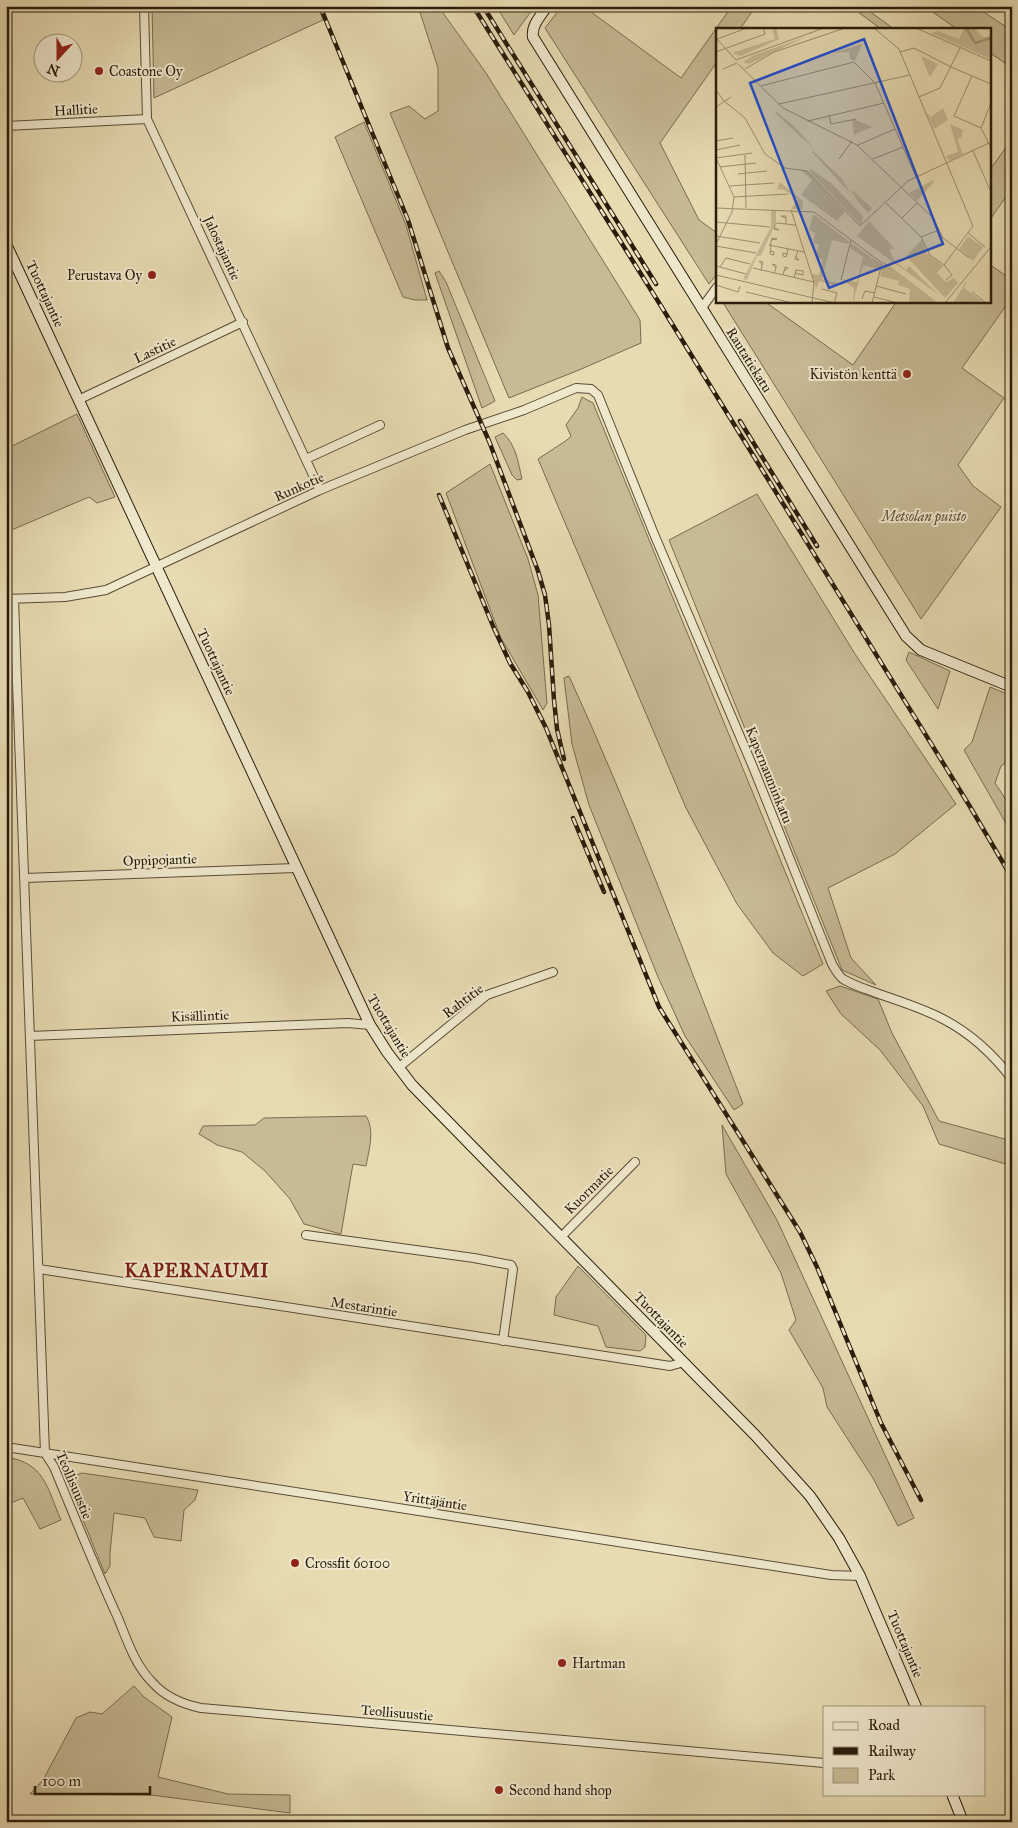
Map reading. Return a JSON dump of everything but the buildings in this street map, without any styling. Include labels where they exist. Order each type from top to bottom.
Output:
[{"type":"street","name":"Jalostajantie","points":[[144,6],[147,119],[320,490]]},
{"type":"street","name":"Rautatiekatu","points":[[547,6],[533,29],[533,37],[906,636],[921,650],[1012,687]]},
{"type":"street","name":"Hallitie","points":[[6,126],[147,119]]},
{"type":"street","name":"Tuottajantie","points":[[6,244],[370,1026],[398,1068],[412,1085],[684,1362],[810,1496],[839,1538],[860,1576],[916,1706]]},
{"type":"street","points":[[701,309],[716,288]]},
{"type":"street","name":"Lastitie","points":[[78,400],[243,322]]},
{"type":"street","name":"Runkotie","points":[[10,599],[84,594],[106,590],[320,490],[465,430],[524,410],[576,388],[591,390],[598,395]]},
{"type":"street","name":"Kapernauminkatu","points":[[598,395],[834,968],[841,978],[933,1014],[958,1028],[998,1061],[1012,1079]]},
{"type":"street","points":[[306,459],[380,425]]},
{"type":"street","name":"Teollisuustie","points":[[10,599],[24,878],[45,1453],[54,1467],[98,1575],[138,1664],[151,1682],[165,1694],[182,1704],[201,1708],[823,1763]]},
{"type":"street","name":"Oppipojantie","points":[[24,878],[296,868]]},
{"type":"street","name":"Rahtitie","points":[[398,1068],[487,995],[553,972]]},
{"type":"street","name":"Kisällintie","points":[[30,1036],[348,1023],[370,1026]]},
{"type":"street","name":"Kuormatie","points":[[561,1237],[635,1162]]},
{"type":"street","points":[[306,1236],[474,1258],[511,1265],[513,1269],[504,1341]]},
{"type":"street","name":"Mestarintie","points":[[39,1269],[670,1366],[684,1362]]},
{"type":"street","name":"Yrittäjäntie","points":[[6,1447],[831,1575],[860,1576]]},
{"type":"street","points":[[953,1796],[963,1822]]},
{"type":"green space","points":[[152,6],[318,6],[323,20],[154,98]]},
{"type":"green space","points":[[418,6],[438,6],[486,73],[640,320],[641,343],[509,398],[390,113],[409,106],[425,119],[438,111],[438,68]]},
{"type":"green space","points":[[496,6],[535,6],[514,35]]},
{"type":"green space","points":[[562,6],[583,6],[681,78],[716,29],[716,63],[660,143],[699,220],[716,232],[716,275],[709,284],[545,28]]},
{"type":"green space","points":[[732,6],[756,6],[741,28],[716,28]]},
{"type":"green space","points":[[850,6],[862,6],[893,28],[880,28]]},
{"type":"green space","points":[[932,6],[975,6],[1012,31],[1012,68],[990,53],[990,28],[956,28],[930,10]]},
{"type":"green space","points":[[364,122],[406,225],[427,300],[403,297],[335,137]]},
{"type":"green space","points":[[1012,139],[1012,188],[990,220],[990,170]]},
{"type":"green space","name":"Metsolan puisto","points":[[990,265],[1012,280],[1012,297],[962,368],[1004,398],[958,465],[973,486],[1001,507],[921,619],[723,302],[765,302],[853,365],[896,302],[990,302]]},
{"type":"green space","points":[[439,271],[446,282],[495,401],[482,408],[435,273]]},
{"type":"green space","points":[[582,397],[593,403],[823,964],[803,976],[773,953],[737,904],[686,808],[538,459],[571,436],[566,425],[578,408]]},
{"type":"green space","points":[[77,414],[115,497],[97,503],[89,497],[14,529],[6,529],[6,449]]},
{"type":"green space","points":[[503,433],[514,448],[522,479],[517,480],[512,475],[495,437]]},
{"type":"green space","points":[[490,464],[528,559],[538,595],[547,703],[543,710],[501,638],[446,493]]},
{"type":"green space","points":[[757,494],[855,654],[956,804],[895,854],[828,888],[851,958],[876,985],[842,970],[669,540]]},
{"type":"green space","points":[[909,652],[950,671],[938,709],[906,660]]},
{"type":"green space","points":[[569,676],[637,835],[743,1104],[734,1110],[685,1036],[658,977],[589,805],[572,744],[564,678]]},
{"type":"green space","points":[[990,687],[1012,696],[1012,759],[1001,766],[995,783],[1012,809],[1012,834],[964,750],[972,742]]},
{"type":"green space","points":[[840,986],[878,999],[892,1033],[939,1121],[1012,1141],[1012,1166],[939,1144],[923,1106],[880,1050],[841,1014],[826,991]]},
{"type":"green space","points":[[366,1116],[371,1134],[366,1166],[353,1164],[341,1234],[304,1224],[290,1199],[265,1171],[242,1152],[217,1145],[199,1134],[203,1126],[255,1125],[264,1118]]},
{"type":"green space","points":[[722,1125],[777,1220],[914,1518],[898,1526],[873,1478],[827,1407],[823,1388],[789,1330],[796,1320],[781,1273],[726,1174]]},
{"type":"green space","points":[[578,1266],[646,1335],[645,1347],[640,1351],[606,1347],[598,1326],[554,1315],[556,1297]]},
{"type":"green space","points":[[6,1457],[19,1460],[37,1471],[48,1488],[61,1520],[40,1529],[23,1498],[6,1505]]},
{"type":"green space","points":[[82,1473],[198,1490],[195,1500],[184,1510],[181,1541],[154,1537],[145,1518],[114,1513],[110,1566],[105,1574],[70,1488],[70,1481],[73,1476]]},
{"type":"green space","points":[[134,1686],[144,1697],[172,1717],[158,1777],[228,1794],[290,1795],[290,1813],[151,1795],[30,1794],[43,1780],[76,1718],[90,1712],[102,1714]]},
{"type":"railway","points":[[320,6],[408,220],[448,348],[489,441],[538,571],[545,595],[557,729],[564,759]]},
{"type":"railway","points":[[473,6],[661,306],[969,805],[1012,878]]},
{"type":"railway","points":[[483,6],[656,284]]},
{"type":"railway","points":[[740,421],[817,546]]},
{"type":"railway","points":[[439,495],[493,626],[510,663],[528,692],[546,728],[659,1007],[800,1232],[817,1267],[881,1423],[921,1500]]},
{"type":"railway","points":[[573,818],[604,892]]},
{"type":"place","name":"Coastone Oy","points":[[99,71]]},
{"type":"place","name":"Perustava Oy","points":[[152,275]]},
{"type":"place","name":"Kivistön kenttä","points":[[907,374]]},
{"type":"place","name":"Crossfit 60100","points":[[295,1563]]},
{"type":"place","name":"Hartman","points":[[562,1663]]},
{"type":"place","name":"Second hand shop","points":[[499,1790]]},
{"type":"district","name":"KAPERNAUMI","points":[[197,1270]]}]
